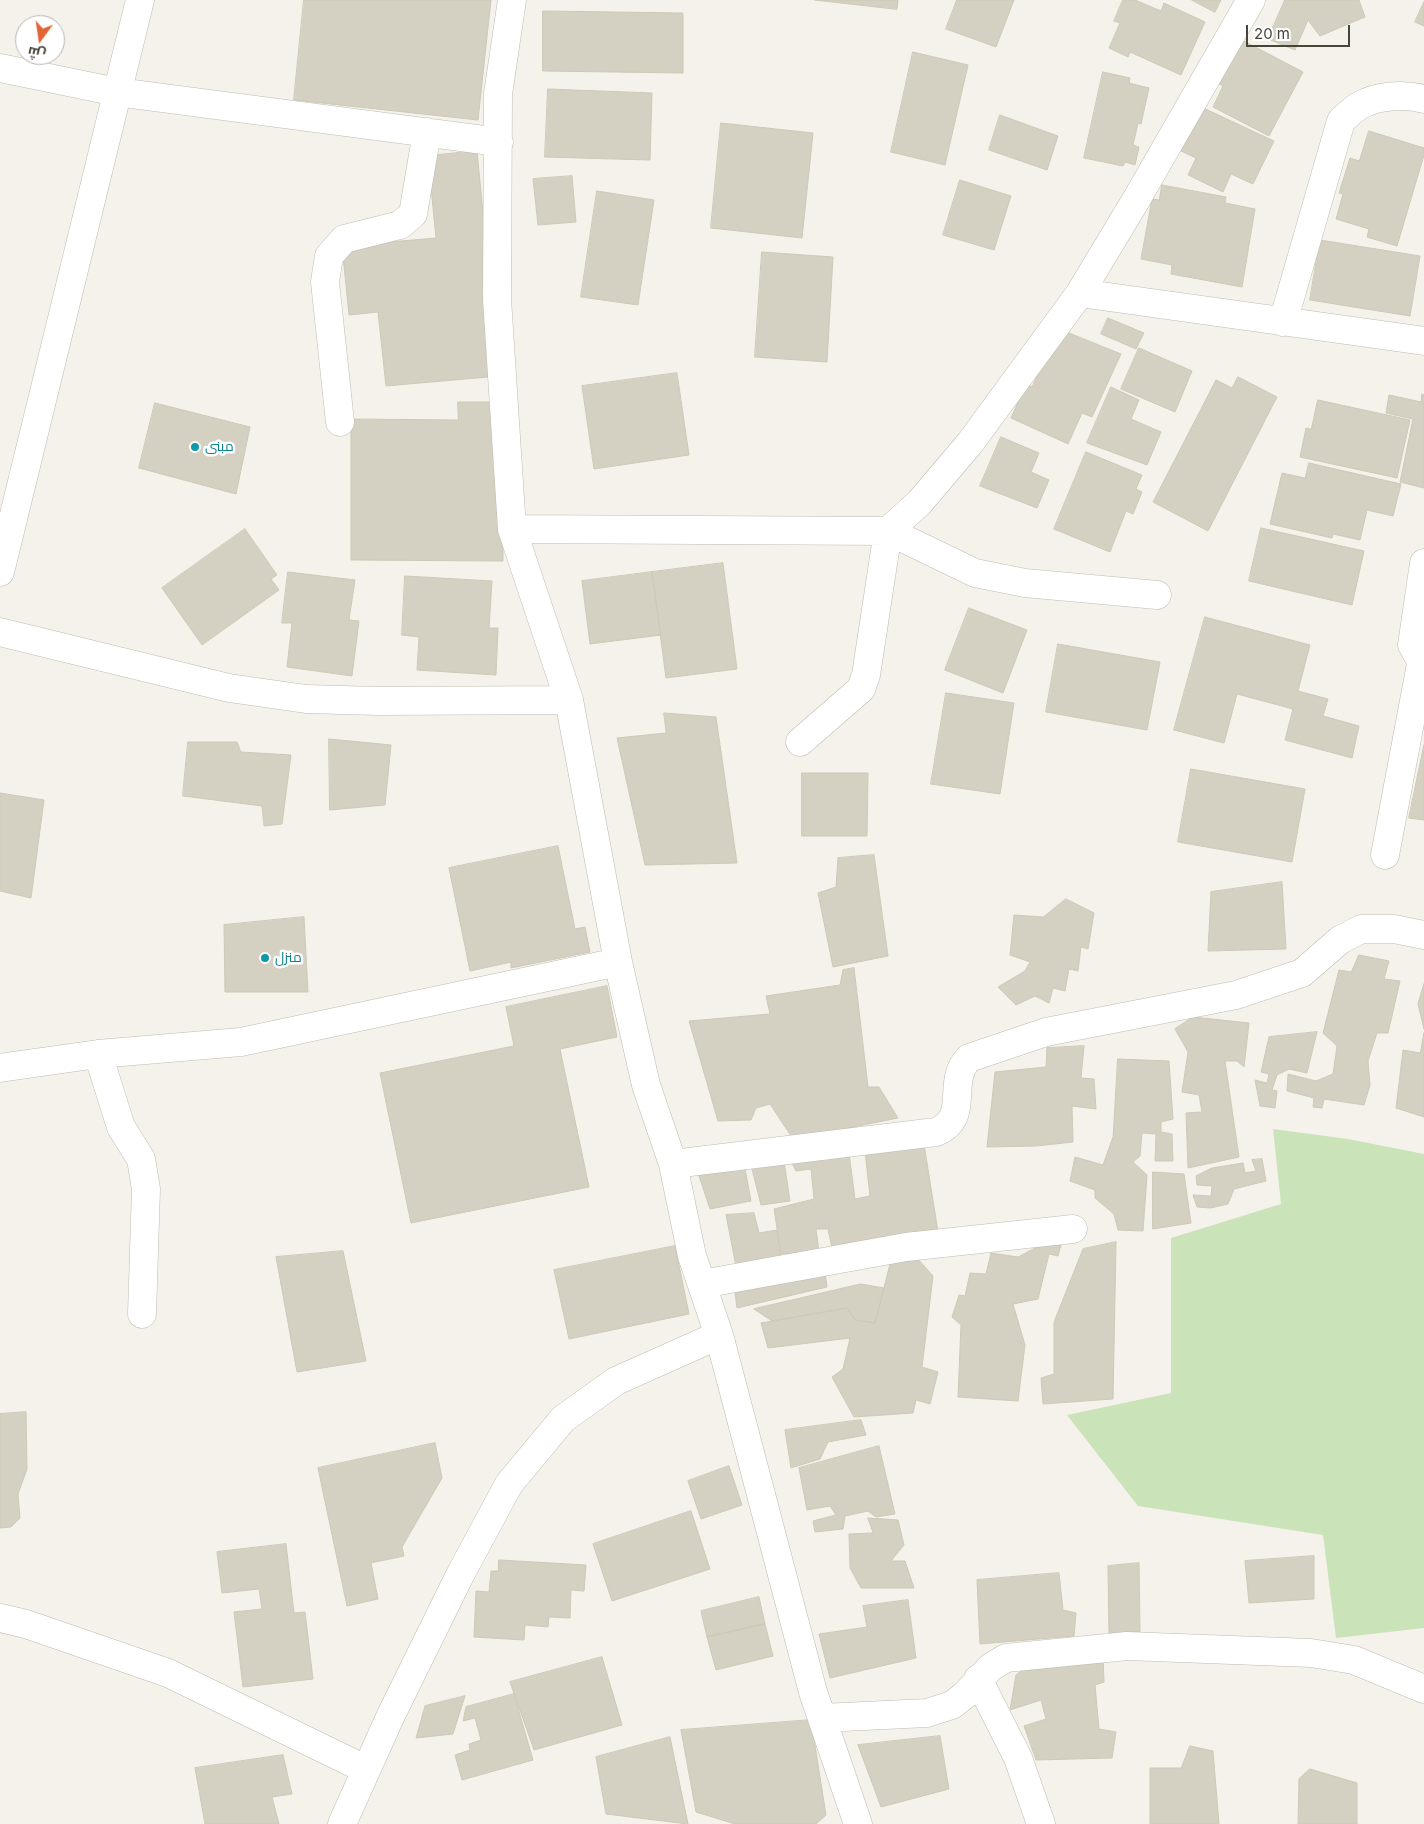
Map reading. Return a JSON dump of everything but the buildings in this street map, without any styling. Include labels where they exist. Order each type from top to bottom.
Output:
[{"type":"street","points":[[0,572],[140,0]]},
{"type":"street","points":[[512,0],[498,94],[497,299],[512,529],[570,700],[618,962],[646,1085],[673,1164],[692,1256],[719,1335],[813,1692],[858,1824]]},
{"type":"street","points":[[800,742],[861,689],[866,674],[888,531],[919,504],[970,443],[1080,293],[1251,0]]},
{"type":"street","points":[[0,68],[116,92],[498,142]]},
{"type":"street","points":[[1283,322],[1341,122],[1358,106],[1380,98],[1412,96],[1424,99]]},
{"type":"street","points":[[340,422],[325,282],[329,256],[344,239],[400,225],[413,214],[427,132]]},
{"type":"street","points":[[1080,293],[1424,341]]},
{"type":"street","points":[[512,529],[888,531],[976,573],[1026,583],[1157,595]]},
{"type":"street","points":[[1385,855],[1423,665],[1412,645],[1424,563]]},
{"type":"street","points":[[0,632],[229,688],[306,699],[378,701],[570,700]]},
{"type":"street","points":[[673,1164],[936,1132],[952,1122],[957,1106],[959,1074],[963,1064],[969,1058],[1046,1032],[1236,995],[1302,973],[1340,940],[1361,930],[1394,929],[1424,935]]},
{"type":"street","points":[[0,1068],[98,1054],[241,1042],[618,962]]},
{"type":"street","points":[[98,1054],[121,1127],[142,1159],[146,1189],[142,1314]]},
{"type":"street","points":[[702,1284],[906,1248],[1073,1229]]},
{"type":"street","points":[[342,1824],[365,1769],[460,1575],[509,1484],[563,1419],[616,1381],[719,1335]]},
{"type":"street","points":[[0,1618],[26,1624],[168,1673],[365,1769]]},
{"type":"street","points":[[822,1718],[927,1713],[952,1705],[965,1695],[991,1667],[1006,1658],[1127,1646],[1311,1653],[1354,1660],[1424,1689]]},
{"type":"street","points":[[978,1679],[1018,1758],[1041,1824]]},
{"type":"green space","points":[[1273,1129],[1348,1139],[1424,1154],[1424,1628],[1336,1638],[1323,1535],[1138,1506],[1067,1415],[1171,1393],[1171,1238],[1281,1204]]},
{"type":"place","name":"مبنى","points":[[195,447]]},
{"type":"place","name":"منزل","points":[[265,958]]}]
